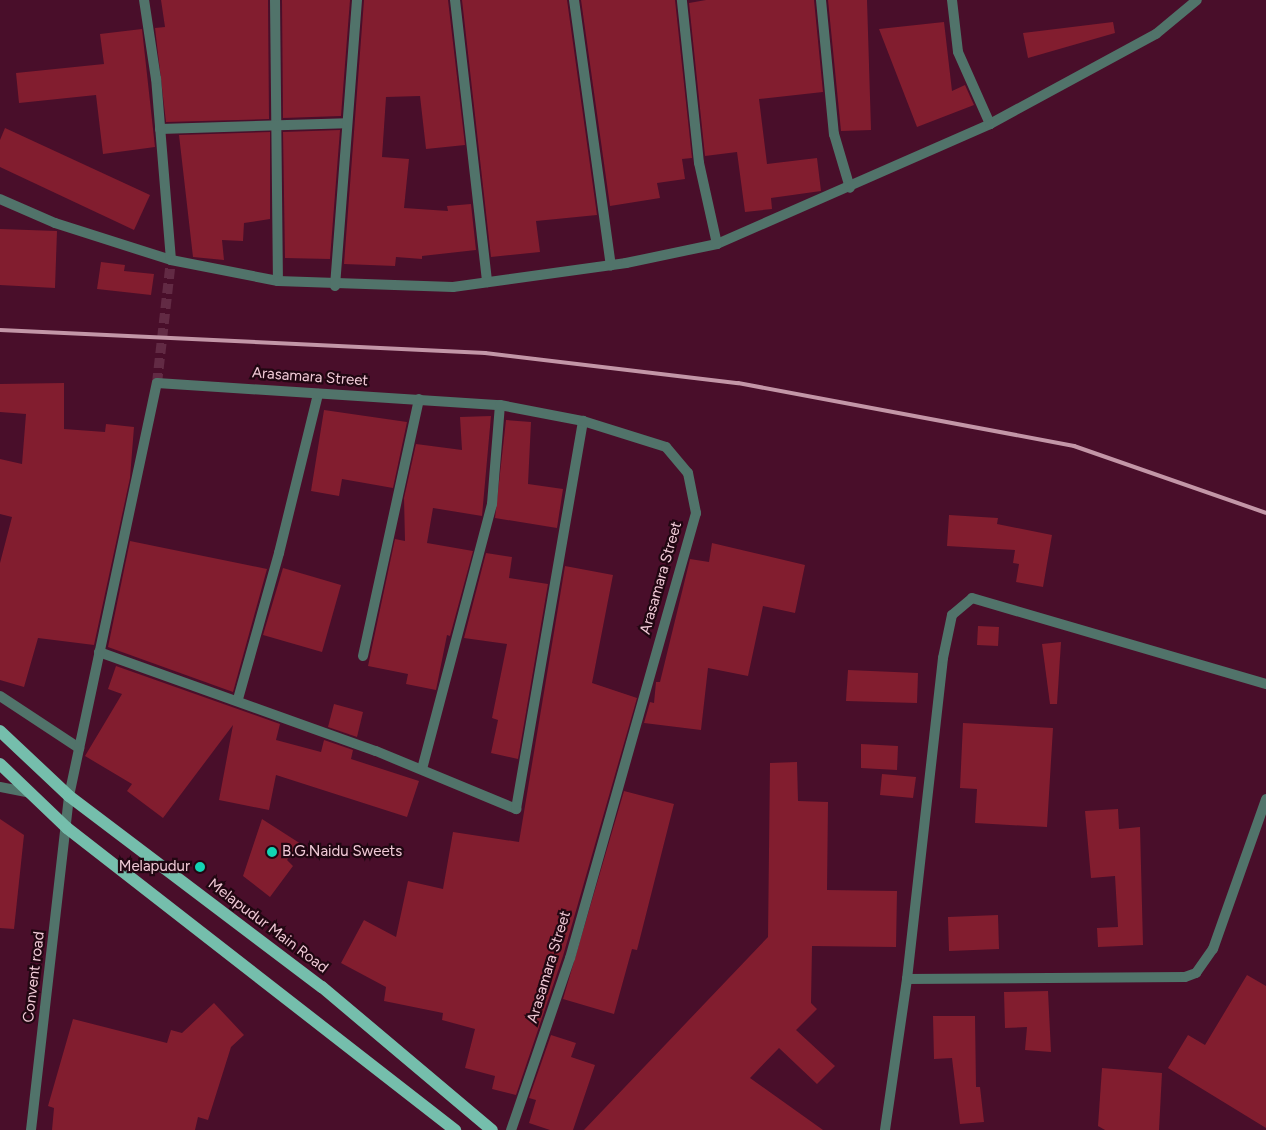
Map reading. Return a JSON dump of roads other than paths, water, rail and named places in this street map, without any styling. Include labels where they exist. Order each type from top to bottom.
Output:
[{"type":"main road","name":"Melapudur Main Road","points":[[0,731],[69,796],[322,987],[492,1130]]},
{"type":"main road","points":[[0,764],[33,793],[67,828],[455,1130]]},
{"type":"street","points":[[144,0],[160,129],[171,260]]},
{"type":"street","points":[[275,0],[274,125],[278,281]]},
{"type":"street","points":[[335,286],[346,123],[357,0]]},
{"type":"street","points":[[455,0],[487,282]]},
{"type":"street","points":[[574,0],[610,265]]},
{"type":"street","points":[[682,0],[699,164],[717,244]]},
{"type":"street","points":[[822,0],[834,134],[850,188]]},
{"type":"street","points":[[952,0],[958,52],[990,124]]},
{"type":"street","points":[[0,199],[55,223],[171,260],[278,281],[335,286],[453,287],[610,265],[717,244],[850,188],[990,124],[1156,34],[1197,0]]},
{"type":"street","points":[[160,129],[346,123]]},
{"type":"street","name":"Arasamara Street","points":[[157,383],[500,405],[583,421],[666,448],[688,474],[696,513],[570,958],[511,1130]]},
{"type":"street","name":"Convent road","points":[[30,1130],[67,828],[69,796],[157,383]]},
{"type":"street","points":[[238,699],[279,553],[318,394]]},
{"type":"street","points":[[363,656],[419,399]]},
{"type":"street","points":[[422,768],[492,504],[500,405]]},
{"type":"street","points":[[99,652],[238,699],[422,768],[516,809],[583,421]]},
{"type":"street","points":[[885,1130],[907,979],[948,628],[952,615],[972,598],[1266,684]]},
{"type":"street","points":[[0,696],[79,748]]},
{"type":"street","points":[[0,787],[33,793]]},
{"type":"street","points":[[907,979],[1155,977],[1196,972],[1213,949],[1266,799]]},
{"type":"tunnel","points":[[157,383],[171,260]]},
{"type":"railway","points":[[0,330],[485,353],[738,383],[1074,446],[1266,513]]},
{"type":"place","name":"B.G.Naidu Sweets","points":[[272,852]]},
{"type":"place","name":"Melapudur","points":[[200,867]]}]
